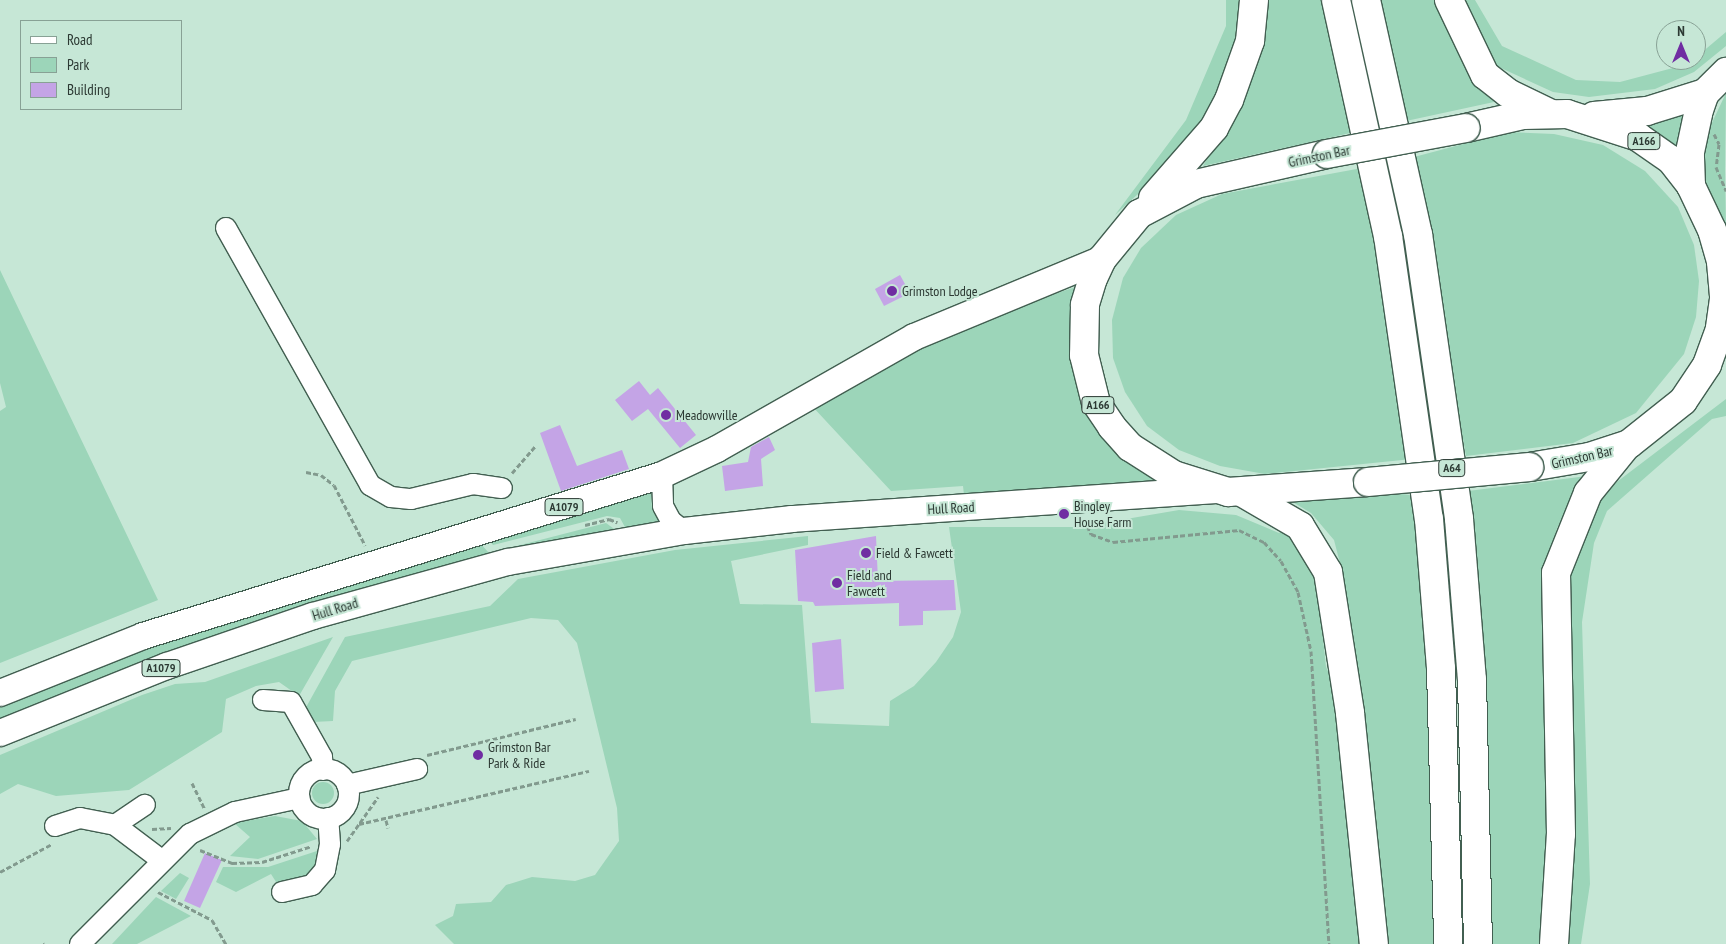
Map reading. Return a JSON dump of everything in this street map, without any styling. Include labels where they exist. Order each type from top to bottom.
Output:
[{"type":"highway","points":[[1139,214],[1214,128],[1225,107],[1250,41],[1254,0]]},
{"type":"highway","name":"A64","points":[[1336,0],[1388,236],[1429,519],[1441,669],[1448,944]]},
{"type":"highway","name":"A64","points":[[1366,0],[1418,234],[1459,520],[1472,680],[1478,944]]},
{"type":"highway","points":[[1449,0],[1485,75],[1508,94],[1550,114]]},
{"type":"highway","name":"A166","points":[[1691,186],[1694,127],[1705,94],[1726,72]]},
{"type":"highway","name":"A166","points":[[1583,116],[1647,111],[1705,94]]},
{"type":"highway","name":"Grimston Bar","points":[[1550,114],[1583,116],[1644,141],[1671,160],[1691,186],[1719,239],[1724,299],[1714,349],[1694,389],[1670,414],[1628,444],[1589,458],[1529,467],[1368,482],[1229,491],[1174,475],[1130,447],[1096,403],[1084,355],[1083,328],[1087,294],[1102,259],[1139,214],[1196,184],[1327,154],[1550,114]]},
{"type":"highway","points":[[1694,389],[1726,376]]},
{"type":"highway","points":[[1554,944],[1561,834],[1556,573],[1588,493],[1628,444]]},
{"type":"highway","points":[[1229,491],[1284,513],[1300,526],[1328,572],[1350,713],[1374,944]]},
{"type":"main road","name":"A1079","points":[[0,692],[143,636],[662,475],[717,449],[914,337],[1102,259]]},
{"type":"main road","name":"Hull Road","points":[[0,733],[167,666],[349,605],[508,562],[684,531],[792,519],[1229,491]]},
{"type":"street","points":[[226,228],[370,485],[390,497],[410,499],[473,484],[502,488]]},
{"type":"street","points":[[662,475],[663,506],[671,522],[684,531]]},
{"type":"street","points":[[263,700],[273,704],[291,702],[322,757],[323,770]]},
{"type":"street","points":[[347,785],[378,777],[421,762]]},
{"type":"street","points":[[323,770],[337,774],[347,785],[347,802],[328,818],[313,816],[299,798],[305,778],[323,770]]},
{"type":"street","points":[[80,944],[160,859],[209,823],[235,812],[299,798]]},
{"type":"street","points":[[115,824],[145,805]]},
{"type":"street","points":[[55,826],[80,818],[115,824],[160,859]]},
{"type":"street","points":[[282,892],[303,888],[320,878],[330,844],[328,818]]},
{"type":"path","points":[[1712,132],[1718,136],[1716,167],[1726,191]]},
{"type":"path","points":[[306,472],[320,475],[334,485],[364,541],[370,565]]},
{"type":"path","points":[[1079,502],[1084,521],[1100,540],[1240,530],[1264,542],[1281,561],[1298,592],[1312,651],[1328,944]]},
{"type":"path","points":[[421,762],[576,719]]},
{"type":"path","points":[[358,824],[386,820],[589,771]]},
{"type":"path","points":[[194,855],[201,849],[232,863],[262,862],[316,845],[347,841],[379,794],[378,777]]},
{"type":"path","points":[[192,783],[209,823]]},
{"type":"path","points":[[386,820],[388,828]]},
{"type":"path","points":[[150,898],[163,885]]},
{"type":"path","points":[[157,891],[212,920],[226,944]]},
{"type":"green space","points":[[1226,0],[1243,0],[1242,27],[1230,74],[1207,119],[1183,153],[1115,215],[1186,120],[1226,26]]},
{"type":"green space","points":[[1265,0],[1324,0],[1355,132],[1203,166],[1226,127]]},
{"type":"green space","points":[[1379,0],[1439,0],[1456,50],[1494,102],[1406,121]]},
{"type":"green space","points":[[1461,0],[1475,0],[1502,46],[1576,80],[1620,82],[1665,70],[1696,70],[1655,89],[1589,97],[1553,92],[1490,63]]},
{"type":"green space","points":[[1726,32],[1726,46],[1706,62],[1706,49]]},
{"type":"green space","points":[[1726,93],[1726,233],[1701,175],[1701,146]]},
{"type":"green space","points":[[1687,109],[1682,154],[1639,124]]},
{"type":"green space","points":[[1509,132],[1554,134],[1603,145],[1645,171],[1678,207],[1694,245],[1699,281],[1696,317],[1684,354],[1636,413],[1573,443],[1466,456],[1414,157]]},
{"type":"green space","points":[[1362,168],[1412,459],[1265,474],[1220,466],[1179,450],[1147,426],[1125,392],[1113,358],[1112,320],[1123,278],[1141,248],[1176,215],[1222,194]]},
{"type":"green space","points":[[0,270],[158,600],[0,663],[0,411],[6,407],[0,383]]},
{"type":"green space","points":[[1082,285],[1079,367],[1157,475],[1156,483],[964,495],[963,486],[891,491],[812,406],[936,340],[1004,310]]},
{"type":"green space","points":[[1726,399],[1726,416],[1712,419],[1607,511],[1594,543],[1582,622],[1590,884],[1581,944],[1562,944],[1569,569],[1601,494]]},
{"type":"green space","points":[[1587,476],[1557,528],[1547,567],[1546,944],[1487,944],[1468,491]]},
{"type":"green space","points":[[651,488],[652,509],[661,525],[626,529],[620,518],[607,516],[493,545],[489,540]]},
{"type":"green space","points":[[1371,489],[1415,496],[1427,622],[1437,944],[1383,944],[1341,567],[1334,540],[1311,513],[1291,501]]},
{"type":"green space","points":[[1179,510],[1236,515],[1279,533],[1284,530],[1295,539],[1317,581],[1326,667],[1343,702],[1366,944],[454,944],[435,925],[453,916],[456,904],[491,902],[506,885],[532,877],[575,881],[595,875],[619,841],[617,808],[577,643],[558,620],[531,618],[352,661],[335,691],[333,721],[313,722],[304,711],[345,637],[490,606],[518,579],[675,550],[808,536],[808,545],[731,561],[740,604],[802,605],[811,723],[889,726],[890,701],[914,686],[936,662],[953,637],[961,612],[949,527],[1079,527]]},
{"type":"green space","points":[[606,523],[617,531],[0,722],[0,701],[109,660],[480,543],[489,553]]},
{"type":"green space","points":[[333,637],[299,696],[279,682],[256,686],[226,699],[222,732],[129,790],[56,796],[18,784],[0,794],[0,755],[142,695],[175,684],[205,682]]},
{"type":"green space","points":[[323,782],[331,785],[334,793],[331,801],[323,804],[315,801],[312,793],[315,785]]},
{"type":"green space","points":[[275,816],[302,821],[317,839],[258,859],[230,856],[250,837],[234,823]]},
{"type":"green space","points":[[320,850],[320,861],[310,876],[278,885],[271,874],[236,892],[216,882],[223,867],[268,867]]},
{"type":"green space","points":[[180,873],[189,878],[176,899],[161,891]]},
{"type":"green space","points":[[156,897],[191,916],[137,944],[112,944]]},
{"type":"building","name":"Grimston Lodge","points":[[900,275],[910,293],[884,306],[875,289]]},
{"type":"building","name":"Meadowville","points":[[639,381],[650,395],[658,388],[696,435],[680,448],[648,409],[632,421],[615,400]]},
{"type":"building","points":[[560,425],[577,466],[622,450],[629,469],[561,491],[540,433]]},
{"type":"building","points":[[769,437],[775,450],[761,459],[763,486],[725,491],[722,466],[748,462],[751,447]]},
{"type":"building","name":"Field and Fawcett","points":[[876,536],[878,581],[954,580],[956,610],[923,611],[923,625],[899,626],[899,603],[815,606],[813,602],[798,601],[795,550]]},
{"type":"building","points":[[841,639],[844,689],[815,692],[812,643]]},
{"type":"building","points":[[205,853],[222,860],[200,908],[184,901]]},
{"type":"place","name":"Grimston Lodge","points":[[892,291]]},
{"type":"place","name":"Meadowville","points":[[666,415]]},
{"type":"place","name":"Bingley House Farm","points":[[1064,514]]},
{"type":"place","name":"Field & Fawcett","points":[[866,553]]},
{"type":"place","name":"Field and Fawcett","points":[[837,583]]},
{"type":"place","name":"Grimston Bar Park & Ride","points":[[478,755]]}]
